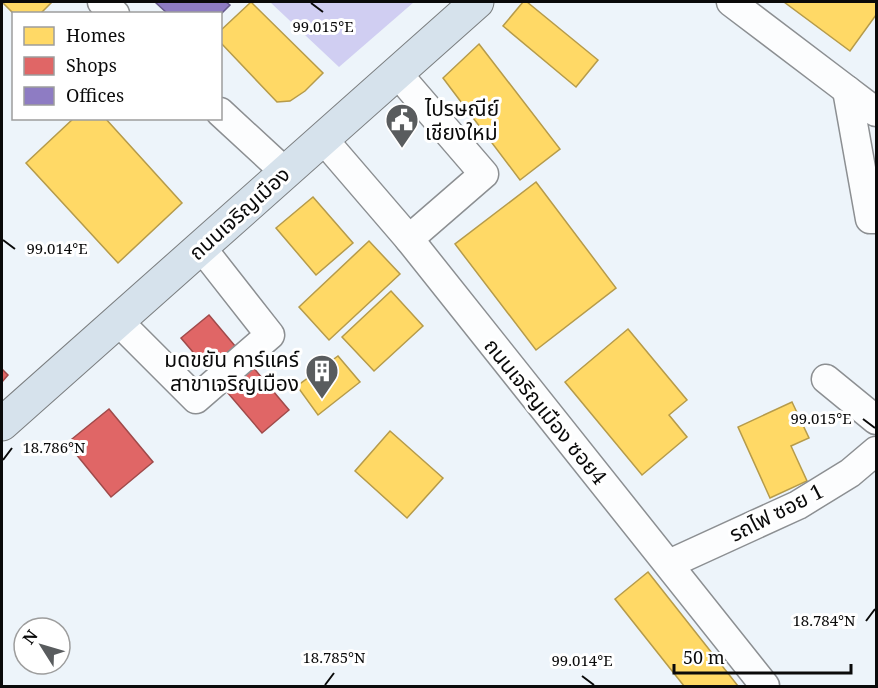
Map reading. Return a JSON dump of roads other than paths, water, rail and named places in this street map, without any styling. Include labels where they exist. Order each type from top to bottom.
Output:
[{"type":"main road","name":"ถนนเจริญเมือง","points":[[2,424],[477,2]]},
{"type":"street","points":[[731,2],[876,112]]},
{"type":"street","points":[[397,73],[484,174],[409,239]]},
{"type":"street","points":[[847,90],[870,219],[876,219]]},
{"type":"street","points":[[222,114],[285,172]]},
{"type":"street","name":"ถนนเจริญเมือง ซอย4","points":[[323,139],[409,239],[765,687]]},
{"type":"street","points":[[118,321],[196,399],[270,335],[201,247]]},
{"type":"street","points":[[826,379],[876,420]]},
{"type":"street","name":"รถไฟ ซอย 1","points":[[669,564],[798,505],[850,473],[876,451]]},
{"type":"place","name":"ไปรษณีย์ เชียงใหม่","points":[[402,149]]},
{"type":"place","name":"มดขยัน คาร์แคร์ สาขาเจริญเมือง","points":[[322,400]]}]
